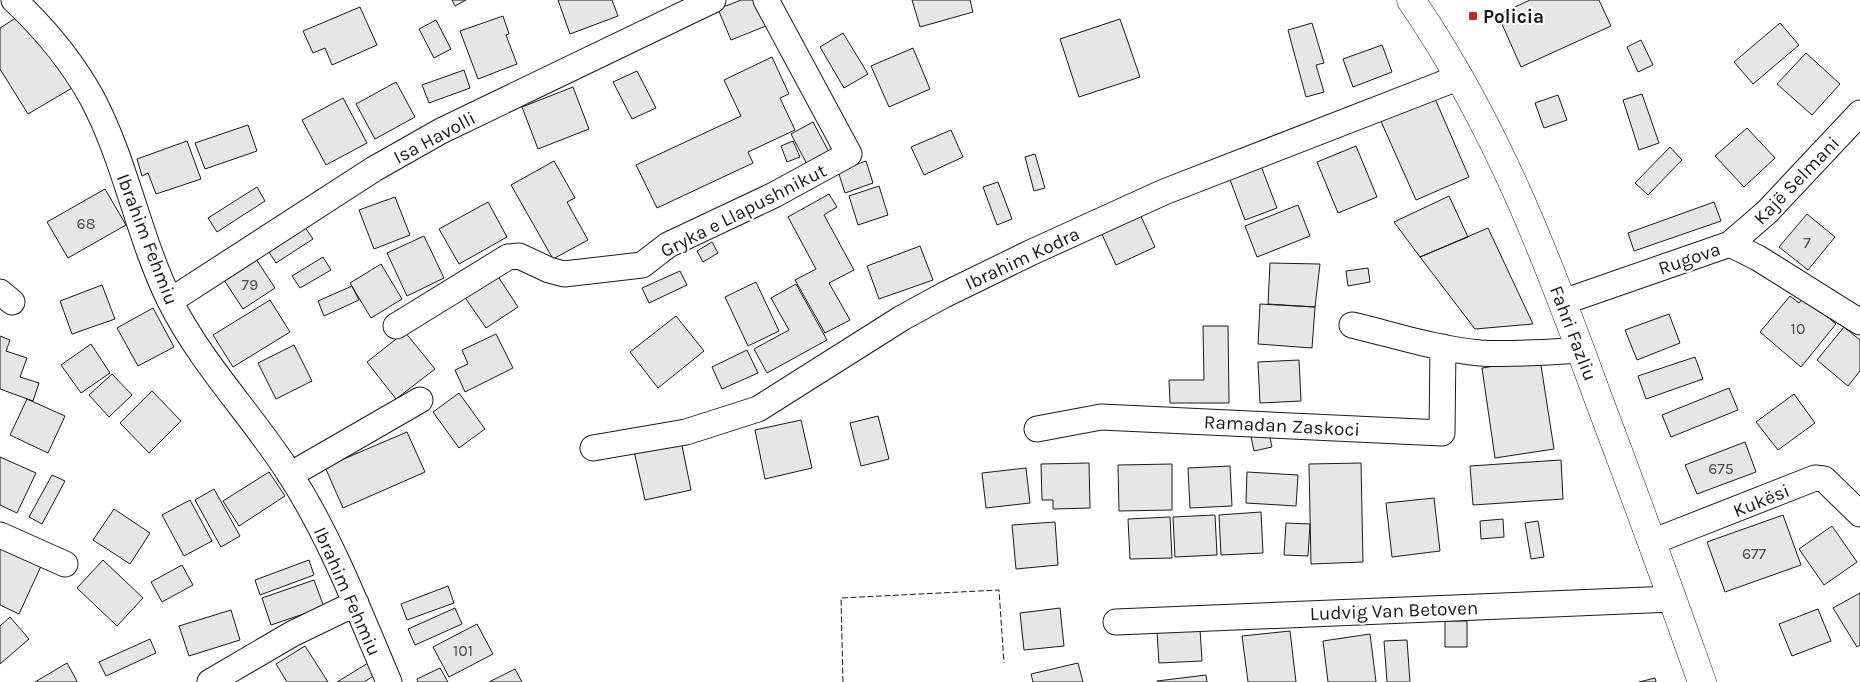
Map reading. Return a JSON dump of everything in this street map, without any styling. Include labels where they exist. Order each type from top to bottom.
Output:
[{"type":"main road","name":"Fahri Fazliu","points":[[1411,0],[1460,78],[1506,164],[1581,350],[1702,682]]},
{"type":"street","name":"Ibrahim Fehmiu","points":[[14,0],[43,27],[67,57],[92,99],[114,149],[170,301],[223,384],[290,474],[335,555],[389,682]]},
{"type":"street","name":"Isa Havolli","points":[[170,301],[374,169],[433,136],[713,0]]},
{"type":"street","name":"Gryka e Llapushnikut","points":[[396,326],[508,257],[519,256],[549,270],[564,274],[642,265],[668,245],[774,195],[849,154],[766,0]]},
{"type":"street","name":"Ibrahim Kodra","points":[[593,448],[686,432],[758,409],[902,318],[1030,253],[1164,192],[1460,78]]},
{"type":"street","name":"Kajë Selmani","points":[[1730,244],[1767,212],[1860,112]]},
{"type":"street","name":"Rugova","points":[[1562,302],[1730,244],[1758,258],[1860,322]]},
{"type":"street","points":[[1352,325],[1443,347],[1480,353],[1528,354],[1581,350]]},
{"type":"street","name":"Ramadan Zaskoci","points":[[1037,429],[1101,417],[1442,432],[1443,347]]},
{"type":"street","points":[[290,474],[420,400]]},
{"type":"street","name":"Kukësi","points":[[1652,542],[1815,478],[1824,480],[1860,514]]},
{"type":"street","points":[[0,535],[64,564]]},
{"type":"street","name":"Ludvig Van Betoven","points":[[1116,622],[1672,599]]},
{"type":"street","points":[[210,682],[292,634],[356,603]]},
{"type":"building","points":[[452,0],[466,0],[455,6]]},
{"type":"building","points":[[558,0],[612,0],[618,16],[570,34]]},
{"type":"building","points":[[741,0],[755,0],[766,26],[731,40],[718,9]]},
{"type":"building","points":[[912,0],[970,0],[973,12],[920,27]]},
{"type":"building","points":[[1530,0],[1599,0],[1611,26],[1521,67],[1498,15]]},
{"type":"building","points":[[360,7],[377,45],[332,65],[325,48],[313,53],[303,31]]},
{"type":"building","points":[[25,12],[72,88],[28,114],[0,69],[0,28]]},
{"type":"building","points":[[503,16],[509,34],[506,35],[517,64],[478,79],[460,31]]},
{"type":"building","points":[[1120,19],[1140,77],[1079,97],[1060,39]]},
{"type":"building","points":[[436,20],[451,49],[434,58],[419,29]]},
{"type":"building","points":[[1312,23],[1324,63],[1316,65],[1324,92],[1306,97],[1288,30]]},
{"type":"building","points":[[1780,23],[1799,45],[1753,84],[1734,62]]},
{"type":"building","points":[[843,33],[868,74],[844,88],[820,47]]},
{"type":"building","points":[[1641,40],[1653,65],[1638,72],[1627,47]]},
{"type":"building","points":[[1382,45],[1392,72],[1353,87],[1343,59]]},
{"type":"building","points":[[913,48],[930,89],[889,107],[871,66]]},
{"type":"building","points":[[1806,53],[1840,84],[1812,115],[1777,84]]},
{"type":"building","points":[[772,57],[789,94],[780,98],[795,130],[748,152],[753,163],[657,208],[636,165],[741,116],[724,80]]},
{"type":"building","points":[[464,70],[470,88],[429,103],[422,85]]},
{"type":"building","points":[[637,71],[656,108],[632,119],[613,82]]},
{"type":"building","points":[[396,82],[415,117],[375,139],[356,104]]},
{"type":"building","points":[[573,87],[589,129],[538,149],[522,107]]},
{"type":"building","points":[[1433,94],[1469,177],[1416,200],[1379,117]]},
{"type":"building","points":[[1642,94],[1659,143],[1639,150],[1623,100]]},
{"type":"building","points":[[1558,95],[1567,120],[1544,128],[1535,103]]},
{"type":"building","points":[[343,98],[367,143],[326,165],[302,120]]},
{"type":"building","points":[[813,122],[830,154],[808,166],[791,134]]},
{"type":"building","points":[[248,125],[257,151],[205,169],[195,143]]},
{"type":"building","points":[[1747,128],[1775,158],[1744,187],[1715,156]]},
{"type":"building","points":[[951,130],[963,157],[924,175],[911,147]]},
{"type":"building","points":[[187,141],[201,179],[156,194],[148,173],[142,176],[137,159]]},
{"type":"building","points":[[793,141],[800,157],[787,162],[781,146]]},
{"type":"building","points":[[1356,146],[1377,197],[1338,213],[1317,162]]},
{"type":"building","points":[[1670,147],[1682,160],[1648,195],[1635,183]]},
{"type":"building","points":[[1035,154],[1045,188],[1034,191],[1025,157]]},
{"type":"building","points":[[554,161],[575,198],[567,202],[588,240],[553,259],[511,185]]},
{"type":"building","points":[[866,161],[873,183],[845,193],[838,171]]},
{"type":"building","points":[[1261,166],[1277,208],[1245,220],[1229,177]]},
{"type":"building","points":[[998,182],[1012,219],[997,225],[983,187]]},
{"type":"building","points":[[879,186],[888,215],[858,225],[849,196]]},
{"type":"building","points":[[257,187],[265,201],[217,232],[208,218]]},
{"type":"building","points":[[105,189],[126,225],[68,258],[47,222]]},
{"type":"building","points":[[829,194],[837,207],[824,215],[854,270],[829,283],[850,320],[825,333],[795,280],[816,269],[788,217]]},
{"type":"building","points":[[1449,196],[1468,237],[1420,257],[1394,222]]},
{"type":"building","points":[[395,197],[410,235],[374,249],[359,210]]},
{"type":"building","points":[[488,202],[507,237],[459,264],[439,229]]},
{"type":"building","points":[[1714,202],[1721,221],[1634,251],[1628,233]]},
{"type":"building","points":[[1298,205],[1310,236],[1257,257],[1245,226]]},
{"type":"building","points":[[1139,212],[1155,247],[1116,265],[1100,230]]},
{"type":"building","points":[[1807,214],[1835,237],[1808,270],[1779,247]]},
{"type":"building","points":[[302,223],[313,239],[276,263],[265,246]]},
{"type":"building","points":[[1488,228],[1533,324],[1475,329],[1420,257]]},
{"type":"building","points":[[424,236],[444,278],[407,296],[387,253]]},
{"type":"building","points":[[712,242],[718,253],[703,262],[697,251]]},
{"type":"building","points":[[920,246],[933,280],[879,299],[867,266]]},
{"type":"building","points":[[323,257],[331,270],[300,288],[292,276]]},
{"type":"building","points":[[256,259],[275,288],[243,309],[224,280]]},
{"type":"building","points":[[1270,263],[1320,264],[1315,307],[1268,304]]},
{"type":"building","points":[[381,264],[402,299],[371,318],[350,283]]},
{"type":"building","points":[[1368,268],[1370,282],[1348,286],[1346,271]]},
{"type":"building","points":[[680,271],[687,285],[649,303],[642,288]]},
{"type":"building","points":[[497,275],[518,307],[486,328],[464,296]]},
{"type":"building","points":[[756,282],[779,331],[748,346],[725,297]]},
{"type":"building","points":[[796,284],[827,340],[767,373],[754,349],[789,330],[771,298]]},
{"type":"building","points":[[102,285],[115,319],[72,334],[60,301]]},
{"type":"building","points":[[352,286],[359,300],[324,316],[318,301]]},
{"type":"building","points":[[1790,296],[1799,303],[1804,297],[1836,324],[1801,367],[1760,332]]},
{"type":"building","points":[[270,300],[290,332],[233,367],[213,335]]},
{"type":"building","points":[[1260,304],[1315,307],[1312,348],[1258,344]]},
{"type":"building","points":[[153,308],[174,347],[138,366],[117,328]]},
{"type":"building","points":[[1669,314],[1680,343],[1637,360],[1625,330]]},
{"type":"building","points":[[676,316],[704,351],[658,388],[630,352]]},
{"type":"building","points":[[1203,326],[1228,326],[1229,403],[1170,403],[1169,380],[1204,380]]},
{"type":"building","points":[[1844,327],[1860,340],[1860,371],[1848,386],[1817,360]]},
{"type":"building","points":[[405,332],[435,369],[396,399],[367,362]]},
{"type":"building","points":[[496,334],[513,368],[465,392],[455,370],[468,364],[462,350]]},
{"type":"building","points":[[0,336],[10,340],[6,351],[27,358],[20,377],[39,383],[33,401],[0,389]]},
{"type":"building","points":[[91,344],[110,373],[81,393],[61,365]]},
{"type":"building","points":[[294,345],[312,381],[276,399],[258,363]]},
{"type":"building","points":[[747,350],[758,373],[722,389],[712,367]]},
{"type":"building","points":[[1695,357],[1703,379],[1646,399],[1638,376]]},
{"type":"building","points":[[1540,359],[1554,449],[1495,458],[1482,368]]},
{"type":"building","points":[[1299,360],[1301,401],[1260,403],[1258,362]]},
{"type":"building","points":[[112,374],[132,395],[109,417],[89,395]]},
{"type":"building","points":[[1729,388],[1738,410],[1671,437],[1662,415]]},
{"type":"building","points":[[152,391],[181,421],[149,453],[120,423]]},
{"type":"building","points":[[459,393],[485,429],[459,448],[433,412]]},
{"type":"building","points":[[1794,394],[1815,423],[1778,450],[1756,422]]},
{"type":"building","points":[[27,399],[65,416],[48,453],[10,435]]},
{"type":"building","points":[[878,416],[889,459],[861,466],[850,423]]},
{"type":"building","points":[[801,420],[812,468],[765,479],[755,430]]},
{"type":"building","points":[[1268,429],[1272,447],[1254,451],[1250,432]]},
{"type":"building","points":[[407,432],[425,472],[343,508],[325,467]]},
{"type":"building","points":[[681,441],[691,490],[645,500],[634,451]]},
{"type":"building","points":[[1745,442],[1756,472],[1697,494],[1685,465]]},
{"type":"building","points":[[0,457],[36,473],[17,513],[0,505]]},
{"type":"building","points":[[1561,460],[1563,499],[1473,505],[1470,466]]},
{"type":"building","points":[[1089,463],[1090,508],[1053,509],[1053,500],[1042,500],[1041,464]]},
{"type":"building","points":[[1361,463],[1363,562],[1311,564],[1309,464]]},
{"type":"building","points":[[1172,464],[1172,510],[1119,511],[1118,465]]},
{"type":"building","points":[[1230,466],[1232,506],[1190,508],[1188,468]]},
{"type":"building","points":[[1026,468],[1030,503],[986,508],[982,473]]},
{"type":"building","points":[[269,472],[285,496],[239,526],[223,501]]},
{"type":"building","points":[[1247,472],[1298,475],[1296,506],[1246,503]]},
{"type":"building","points":[[52,475],[65,481],[42,524],[29,517]]},
{"type":"building","points":[[214,489],[240,536],[221,547],[195,500]]},
{"type":"building","points":[[1434,498],[1440,551],[1392,557],[1386,503]]},
{"type":"building","points":[[190,500],[212,541],[184,556],[162,515]]},
{"type":"building","points":[[114,509],[150,533],[130,564],[93,540]]},
{"type":"building","points":[[1261,512],[1263,553],[1221,555],[1219,515]]},
{"type":"building","points":[[1215,515],[1217,555],[1175,557],[1173,517]]},
{"type":"building","points":[[1783,515],[1801,565],[1725,592],[1707,542]]},
{"type":"building","points":[[1170,517],[1172,558],[1130,559],[1128,519]]},
{"type":"building","points":[[1503,519],[1504,537],[1481,539],[1480,521]]},
{"type":"building","points":[[1538,521],[1544,557],[1531,559],[1525,523]]},
{"type":"building","points":[[1055,522],[1058,565],[1016,569],[1012,525]]},
{"type":"building","points":[[1286,523],[1310,524],[1308,556],[1284,555]]},
{"type":"building","points":[[1832,526],[1857,562],[1824,585],[1799,549]]},
{"type":"building","points":[[0,545],[42,564],[19,614],[0,605]]},
{"type":"building","points":[[103,560],[143,598],[117,626],[77,588]]},
{"type":"building","points":[[309,560],[314,575],[260,595],[255,580]]},
{"type":"building","points":[[182,565],[193,585],[162,602],[151,582]]},
{"type":"building","points":[[314,580],[324,607],[271,625],[262,598]]},
{"type":"building","points":[[448,586],[454,603],[407,620],[401,604]]},
{"type":"building","points":[[1860,593],[1860,645],[1857,647],[1833,608]]},
{"type":"building","points":[[455,608],[462,624],[415,645],[408,629]]},
{"type":"building","points":[[1060,608],[1064,646],[1024,650],[1020,613]]},
{"type":"building","points":[[1818,609],[1831,641],[1792,656],[1779,624]]},
{"type":"building","points":[[231,610],[240,640],[189,656],[179,626]]},
{"type":"building","points":[[10,617],[29,639],[0,664],[0,626]]},
{"type":"building","points":[[1445,621],[1467,621],[1467,647],[1445,647]]},
{"type":"building","points":[[477,624],[493,654],[449,677],[433,647]]},
{"type":"building","points":[[1200,629],[1202,661],[1159,663],[1157,632]]},
{"type":"building","points":[[1290,631],[1296,682],[1248,682],[1242,636]]},
{"type":"building","points":[[1370,634],[1376,682],[1328,682],[1323,641]]},
{"type":"building","points":[[150,639],[156,653],[106,676],[99,662]]},
{"type":"building","points":[[1407,640],[1410,682],[1387,682],[1384,641]]},
{"type":"building","points":[[305,646],[328,682],[287,682],[276,664]]},
{"type":"building","points":[[67,663],[76,682],[35,682]]},
{"type":"building","points":[[368,663],[375,675],[364,682],[337,682]]},
{"type":"building","points":[[1078,663],[1083,682],[1033,682],[1031,674]]},
{"type":"building","points":[[440,668],[448,682],[418,682],[417,679]]},
{"type":"building","points":[[515,669],[522,682],[489,682]]},
{"type":"building","points":[[1206,675],[1207,682],[1157,682],[1157,681]]},
{"type":"building","points":[[1655,678],[1656,682],[1639,682]]},
{"type":"fence","points":[[843,682],[841,598],[999,590],[1004,663]]},
{"type":"place","name":"Policia","points":[[1473,16]]}]
